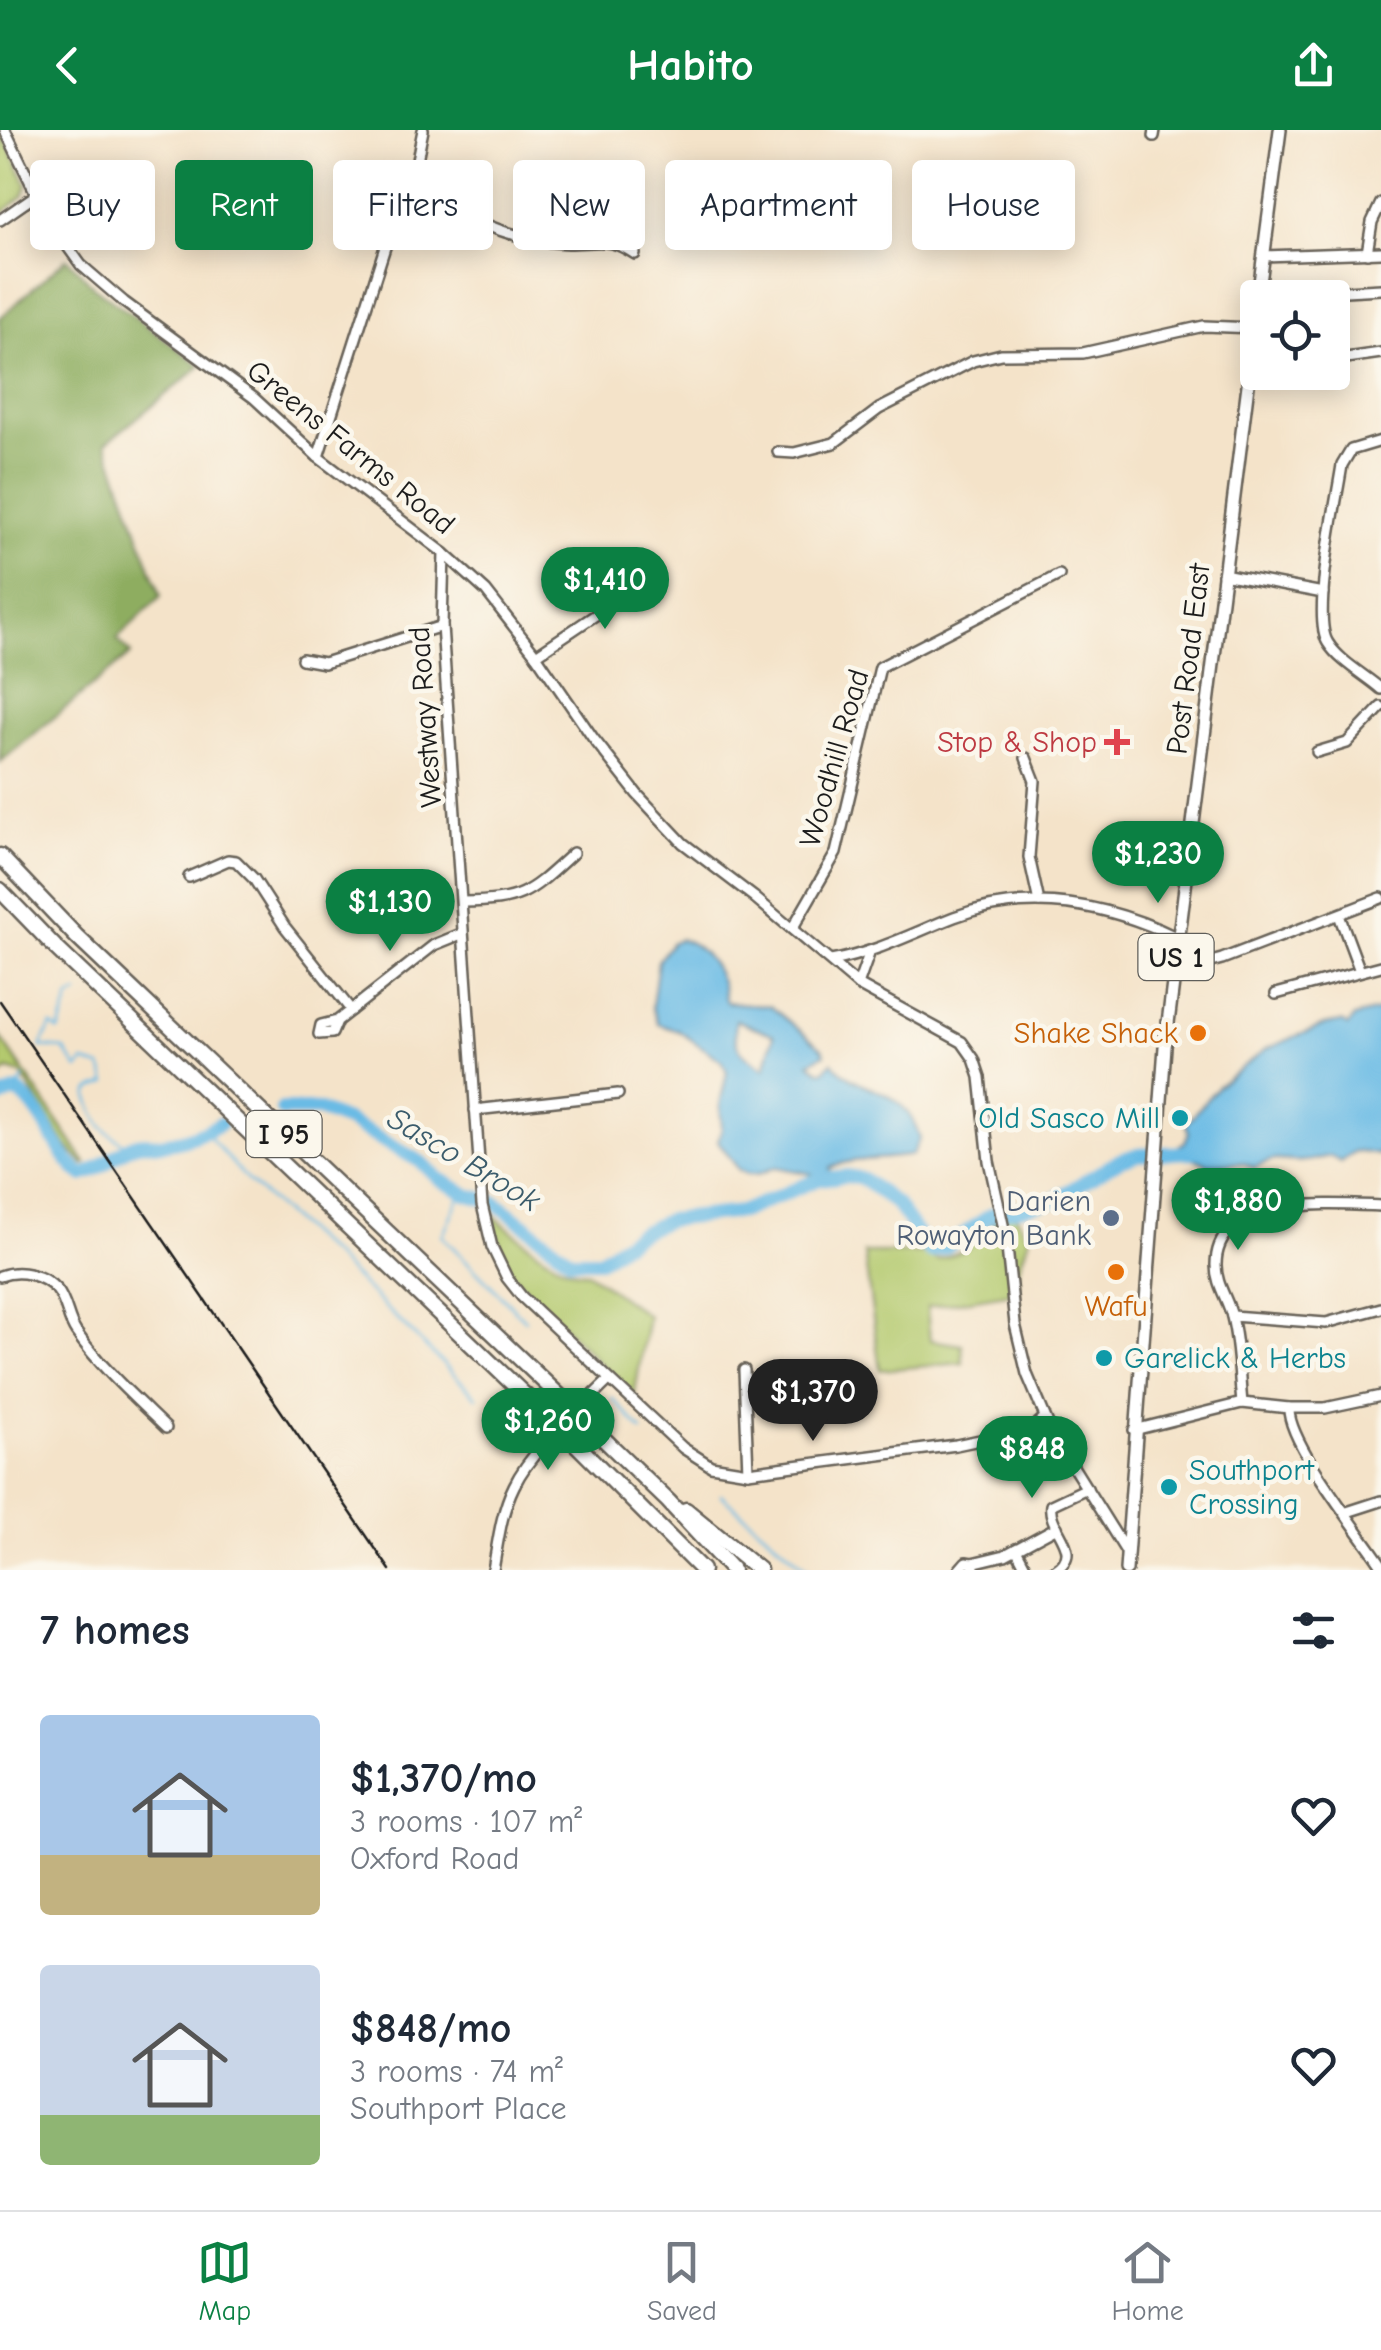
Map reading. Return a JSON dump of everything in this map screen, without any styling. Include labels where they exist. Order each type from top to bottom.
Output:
[{"type":"highway","name":"I 95","points":[[0,856],[77,937],[609,1444],[732,1570]]},
{"type":"highway","name":"I 95","points":[[0,890],[56,949],[632,1497],[702,1570]]},
{"type":"highway","points":[[609,1444],[759,1570]]},
{"type":"highway","points":[[632,1497],[688,1570]]},
{"type":"main road","name":"Post Road East","points":[[1261,280],[1280,130]]},
{"type":"main road","name":"Post Road East","points":[[1134,1430],[1156,1139],[1178,938],[1250,390]]},
{"type":"main road","name":"US 1","points":[[1126,1570],[1134,1430]]},
{"type":"street","name":"Greens Farms Road","points":[[6,130],[30,182]]},
{"type":"street","points":[[416,160],[424,130]]},
{"type":"street","points":[[0,220],[30,199]]},
{"type":"street","points":[[1368,253],[1372,222],[1381,204]]},
{"type":"street","points":[[493,225],[538,240],[616,242],[635,254]]},
{"type":"street","name":"Greens Farms Road","points":[[69,250],[98,282],[254,398],[318,456],[444,553],[486,591],[536,655],[592,738],[683,843],[858,984],[962,1042],[980,1077],[989,1161],[1002,1216],[1020,1352],[1044,1418]]},
{"type":"street","points":[[318,456],[384,250]]},
{"type":"street","points":[[1264,256],[1381,252]]},
{"type":"street","points":[[1350,291],[1381,289]]},
{"type":"street","points":[[778,452],[794,453],[834,443],[879,409],[972,361],[1001,354],[1083,354],[1204,326],[1240,327]]},
{"type":"street","points":[[1350,357],[1381,353]]},
{"type":"street","points":[[1381,441],[1351,450],[1342,466],[1323,593],[1322,626],[1328,645],[1381,689]]},
{"type":"street","name":"Westway Road","points":[[444,553],[442,626],[463,902],[461,934],[482,1205],[492,1247],[507,1278],[522,1297],[683,1448],[711,1466],[748,1472]]},
{"type":"street","points":[[1224,574],[1323,593]]},
{"type":"street","name":"Woodhill Road","points":[[792,929],[836,854],[880,667],[1059,575]]},
{"type":"street","points":[[536,655],[652,577]]},
{"type":"street","points":[[302,659],[324,662],[442,626]]},
{"type":"street","points":[[1317,752],[1346,743],[1381,707]]},
{"type":"street","points":[[1026,758],[1035,782],[1029,857],[1039,902]]},
{"type":"street","points":[[463,902],[516,898],[534,888],[573,854]]},
{"type":"street","points":[[189,878],[228,860],[236,861],[254,879],[285,927],[351,1010]]},
{"type":"street","points":[[1176,959],[1186,956],[1201,962],[1234,955],[1381,898]]},
{"type":"street","points":[[831,961],[869,954],[975,910],[1039,902],[1107,909],[1178,938]]},
{"type":"street","points":[[1340,915],[1360,972]]},
{"type":"street","points":[[337,1021],[434,945],[461,934]]},
{"type":"street","points":[[858,984],[869,954]]},
{"type":"street","points":[[1276,994],[1381,966]]},
{"type":"street","points":[[475,1110],[618,1094]]},
{"type":"street","points":[[1242,1403],[1232,1316],[1219,1284],[1216,1263],[1221,1243],[1233,1226],[1248,1216],[1274,1208],[1381,1206]]},
{"type":"street","points":[[0,1276],[32,1274],[57,1290],[75,1330],[86,1344],[166,1428]]},
{"type":"street","points":[[1232,1316],[1326,1323],[1381,1308]]},
{"type":"street","points":[[744,1370],[748,1472],[941,1447],[1032,1430],[1052,1434]]},
{"type":"street","points":[[493,1570],[501,1522],[515,1484],[546,1444],[609,1380]]},
{"type":"street","points":[[1134,1430],[1242,1403],[1290,1408],[1354,1404],[1381,1396]]},
{"type":"street","points":[[1290,1408],[1289,1419],[1302,1448],[1381,1564]]},
{"type":"street","points":[[1032,1430],[1044,1418],[1127,1553]]},
{"type":"street","points":[[1056,1570],[1066,1560],[1068,1549],[1050,1514],[1052,1503],[1087,1488]]},
{"type":"street","points":[[1346,1512],[1381,1502]]},
{"type":"street","points":[[960,1570],[963,1563],[973,1567],[1057,1527]]},
{"type":"street","points":[[1016,1549],[1027,1570]]},
{"type":"green space","points":[[1,130],[27,185],[23,196],[0,215]]},
{"type":"green space","points":[[67,258],[93,286],[201,366],[106,443],[161,596],[117,639],[131,654],[0,762],[0,318]]},
{"type":"green space","points":[[0,1036],[86,1163],[64,1143],[21,1074],[8,1070],[0,1077]]},
{"type":"green space","points":[[1015,1213],[1029,1239],[1019,1267],[1018,1292],[927,1307],[930,1340],[962,1345],[963,1363],[880,1370],[864,1253],[925,1253],[938,1260],[965,1250],[997,1220]]},
{"type":"green space","points":[[491,1214],[550,1259],[575,1271],[587,1272],[648,1316],[634,1398],[506,1269]]},
{"type":"water","points":[[687,941],[704,954],[717,972],[726,1002],[770,1006],[822,1048],[825,1054],[810,1062],[819,1071],[832,1062],[857,1081],[893,1098],[912,1120],[920,1138],[912,1155],[849,1162],[817,1175],[776,1167],[758,1174],[739,1170],[718,1141],[727,1072],[723,1062],[679,1031],[658,1024],[652,1007],[658,961],[672,942]],"holes":[[[736,1020],[774,1035],[765,1069],[740,1050],[735,1038]]]},
{"type":"water","points":[[1381,1010],[1381,1155],[1355,1151],[1340,1162],[1331,1156],[1307,1161],[1274,1160],[1254,1168],[1243,1163],[1209,1165],[1180,1152],[1189,1133],[1186,1124],[1218,1086],[1266,1049],[1324,1025],[1341,1022],[1348,1026],[1354,1017]]},
{"type":"waterway","points":[[78,994],[70,998],[59,1031],[51,1025],[41,1047],[64,1049],[78,1069],[84,1062],[101,1067],[107,1083],[90,1090],[88,1096],[103,1127],[130,1147]]},
{"type":"waterway","points":[[17,1091],[23,1078]]},
{"type":"waterway","name":"Sasco Brook","points":[[0,1098],[17,1091],[27,1100],[64,1156],[82,1175],[137,1144],[176,1141],[220,1124]]},
{"type":"waterway","name":"Sasco Brook","points":[[282,1110],[318,1110],[349,1122],[421,1162],[439,1179],[468,1195],[495,1202],[571,1260],[600,1260],[636,1235],[668,1220],[741,1212],[819,1179],[847,1176],[863,1179],[897,1205],[930,1252],[946,1247],[992,1214],[1052,1201],[1120,1160],[1140,1154],[1195,1152]]},
{"type":"waterway","points":[[205,1132],[247,1180],[335,1258],[477,1397]]},
{"type":"waterway","points":[[462,1191],[442,1236],[525,1320]]},
{"type":"waterway","points":[[612,1398],[642,1431]]},
{"type":"waterway","points":[[721,1495],[809,1570]]},
{"type":"railway","points":[[0,1001],[390,1570]]},
{"type":"place","name":"Stop & Shop","points":[[1117,742]]},
{"type":"place","name":"Shake Shack","points":[[1198,1033]]},
{"type":"place","name":"Old Sasco Mill","points":[[1180,1118]]},
{"type":"place","name":"Darien Rowayton Bank","points":[[1111,1218]]},
{"type":"place","name":"Wafu","points":[[1116,1272]]},
{"type":"place","name":"Garelick & Herbs","points":[[1104,1358]]},
{"type":"place","name":"Southport Crossing","points":[[1169,1487]]}]
